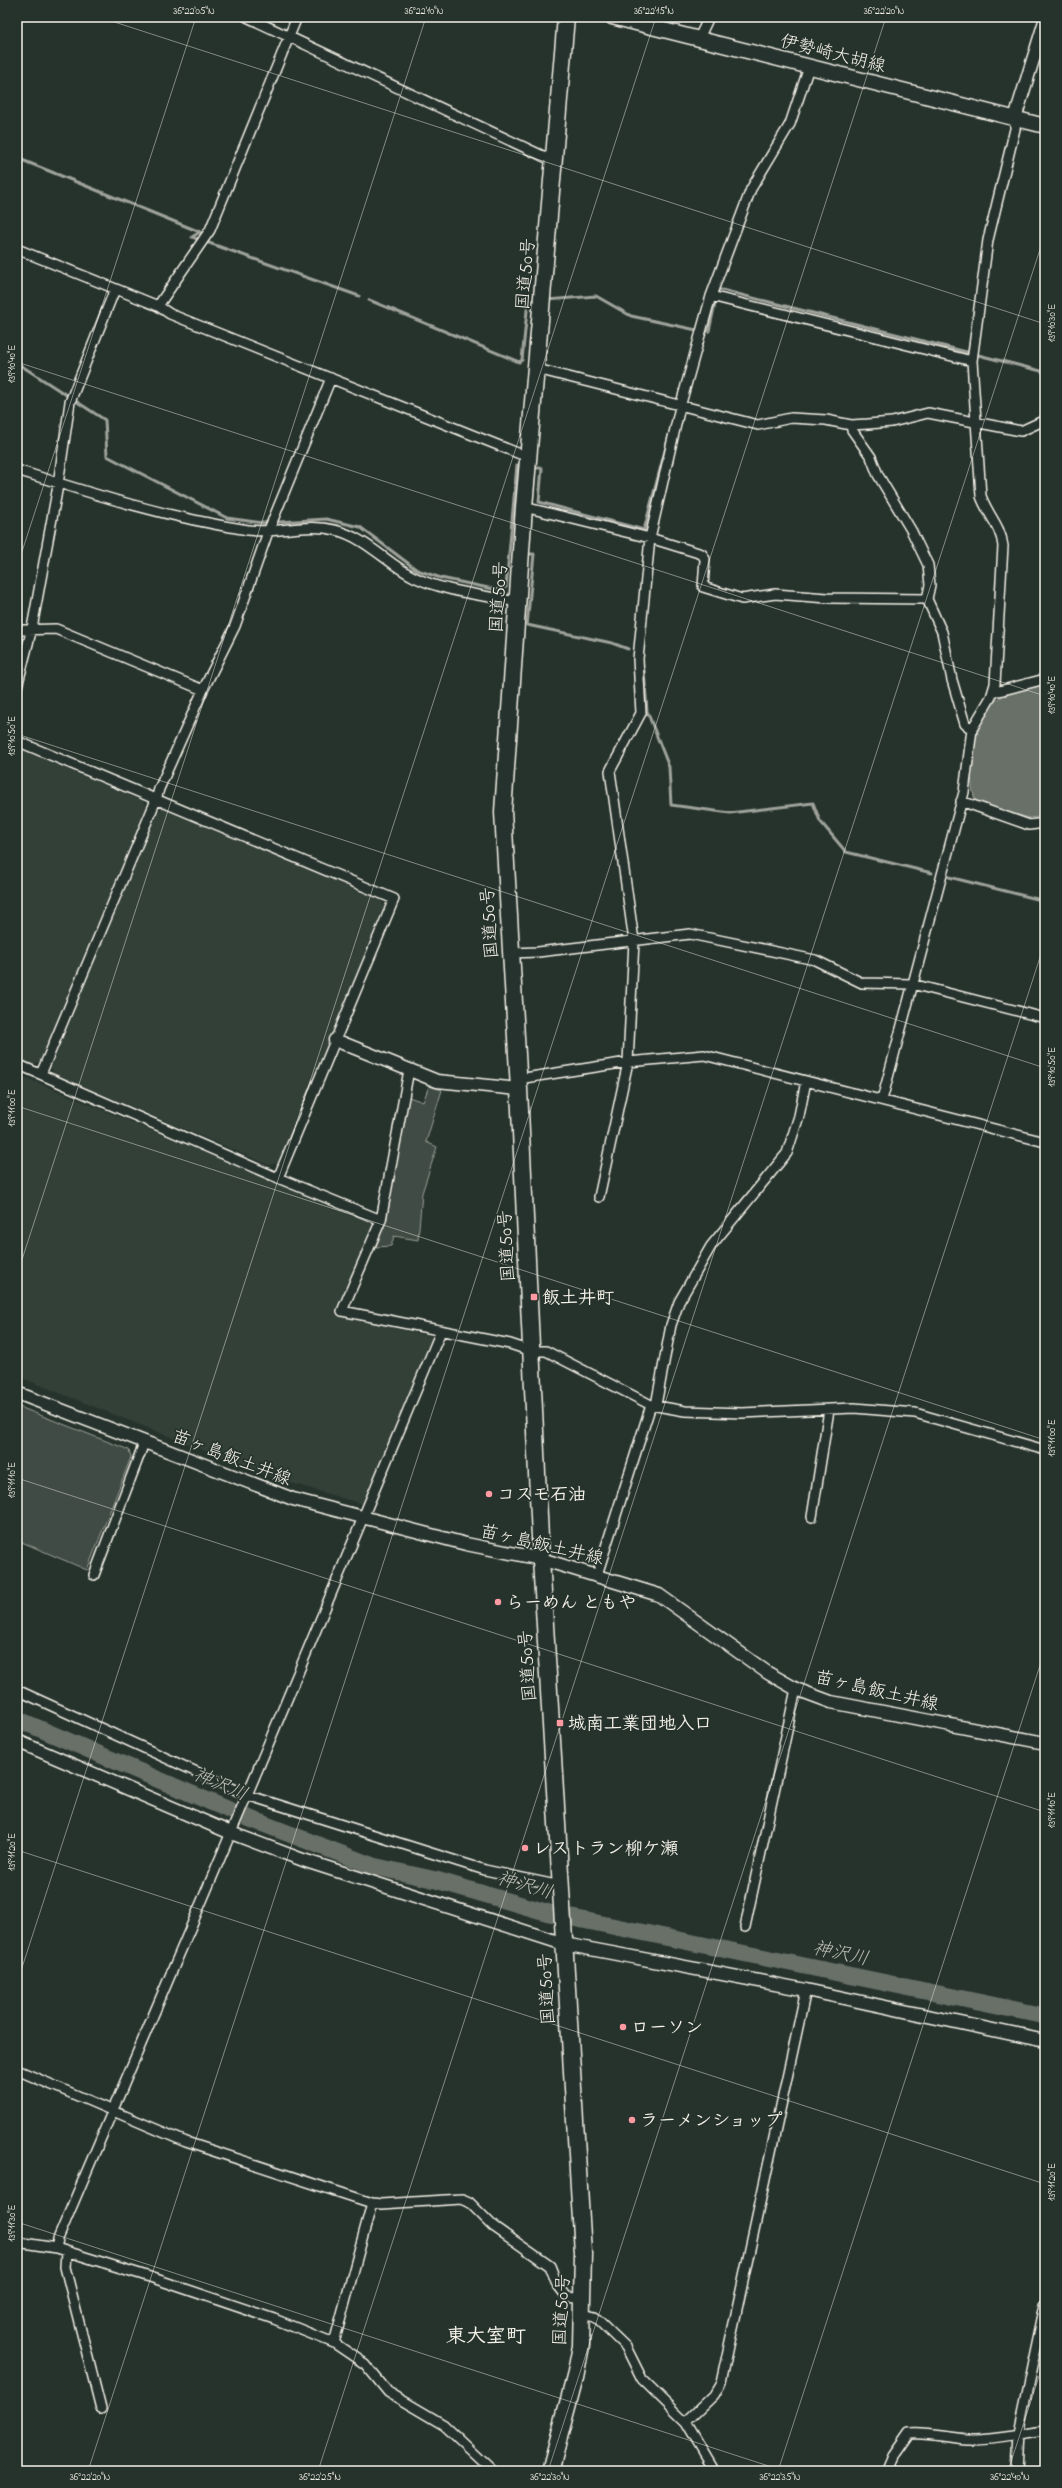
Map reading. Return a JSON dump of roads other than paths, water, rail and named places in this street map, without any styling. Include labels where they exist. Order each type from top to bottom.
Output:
[{"type":"highway","name":"国道50号","points":[[550,2471],[575,2377],[581,2346],[583,2253],[541,1559],[519,1084],[503,812],[524,507],[566,17]]},
{"type":"main road","name":"伊勢崎大胡線","points":[[612,17],[1045,126]]},
{"type":"street","points":[[247,17],[538,153],[554,158]]},
{"type":"street","points":[[158,306],[210,230],[297,17]]},
{"type":"street","points":[[699,38],[709,17]]},
{"type":"street","points":[[882,1100],[961,801],[972,729],[994,690],[1003,546],[999,527],[988,514],[981,496],[972,360],[988,240],[1015,129],[1015,118],[1045,21]]},
{"type":"street","points":[[599,1197],[628,1062],[634,941],[610,771],[642,713],[638,659],[650,538],[680,407],[710,296],[751,189],[790,124],[809,67]]},
{"type":"street","points":[[17,250],[158,306],[170,314],[520,454],[529,455]]},
{"type":"street","points":[[17,687],[32,628],[58,482],[70,402],[115,289]]},
{"type":"street","points":[[710,296],[972,360]]},
{"type":"street","points":[[537,369],[680,407],[758,425],[791,418],[826,420],[852,425],[892,422],[928,413],[1021,431],[1045,420]]},
{"type":"street","points":[[41,1074],[156,800],[159,789],[203,690],[235,626],[268,532],[331,378]]},
{"type":"street","points":[[852,425],[852,430],[868,452],[878,475],[911,530],[928,565],[930,585],[927,599],[942,632],[952,680],[964,724],[972,729]]},
{"type":"street","points":[[17,470],[157,513],[268,532],[316,527],[335,530],[358,538],[420,580],[517,602]]},
{"type":"street","points":[[524,507],[650,538],[702,554],[705,559],[703,587],[738,598],[774,594],[827,598],[927,599]]},
{"type":"street","points":[[17,630],[32,628],[56,629],[203,690]]},
{"type":"street","points":[[994,690],[999,691],[1045,679]]},
{"type":"street","points":[[17,741],[394,898],[278,1178]]},
{"type":"street","points":[[961,801],[1029,825],[1045,823]]},
{"type":"street","points":[[511,953],[538,952],[690,934],[815,960],[862,983],[912,984],[1045,1018]]},
{"type":"street","points":[[335,1040],[437,1082],[519,1084],[628,1062],[704,1055],[1045,1142]]},
{"type":"street","points":[[17,1064],[278,1178],[381,1220]]},
{"type":"street","points":[[409,1070],[381,1220],[342,1312],[510,1344],[532,1351],[546,1351],[654,1405],[685,1411],[742,1413],[854,1408],[915,1413],[1045,1450]]},
{"type":"street","points":[[597,1575],[654,1405],[671,1325],[680,1302],[711,1246],[787,1153],[799,1116],[806,1082]]},
{"type":"street","points":[[56,2248],[440,1331]]},
{"type":"street","name":"苗ヶ島飯土井線","points":[[17,1393],[286,1497],[466,1544],[541,1559],[659,1595],[768,1673],[796,1689],[831,1702],[1045,1743]]},
{"type":"street","points":[[812,1517],[829,1410]]},
{"type":"street","points":[[94,1575],[144,1443]]},
{"type":"street","points":[[745,1927],[796,1689]]},
{"type":"street","points":[[17,1690],[246,1797],[485,1870],[561,1890]]},
{"type":"street","points":[[17,1741],[303,1860],[563,1938],[1045,2041]]},
{"type":"street","points":[[686,2422],[714,2395],[721,2383],[806,1990]]},
{"type":"street","points":[[17,2070],[186,2142],[372,2203],[381,2204],[462,2199],[469,2202],[488,2222],[550,2266],[564,2294],[583,2306],[626,2347],[648,2388],[686,2422],[715,2471]]},
{"type":"street","points":[[334,2343],[372,2203]]},
{"type":"street","points":[[17,2242],[56,2248],[154,2278],[237,2306],[334,2343],[364,2364],[388,2392],[444,2425],[493,2471]]},
{"type":"street","points":[[66,2252],[65,2267],[101,2409]]},
{"type":"street","points":[[1016,2471],[1018,2433],[1045,2305]]},
{"type":"street","points":[[887,2471],[893,2457],[909,2434],[924,2433],[967,2439],[993,2438],[1045,2430]]},
{"type":"waterway","points":[[17,158],[200,232],[192,237],[359,296]]},
{"type":"waterway","points":[[547,300],[596,296],[631,316],[706,332],[709,331],[718,290],[722,290],[1045,372]]},
{"type":"waterway","points":[[369,300],[519,362],[522,360],[528,301],[537,300]]},
{"type":"waterway","points":[[17,363],[105,420],[107,456],[227,518],[263,523],[326,519],[360,527],[417,570],[441,578],[498,590],[506,587],[517,465],[521,465]]},
{"type":"waterway","points":[[537,468],[542,468],[539,502],[644,530],[672,424]]},
{"type":"waterway","points":[[530,554],[534,554],[527,625],[612,643],[628,649]]},
{"type":"waterway","points":[[644,670],[647,711],[669,767],[671,805],[730,813],[813,803],[820,821],[846,852],[932,873]]},
{"type":"waterway","points":[[949,877],[1045,901]]},
{"type":"waterway","name":"神沢川","points":[[17,1719],[248,1818],[373,1866],[436,1880],[549,1913],[1045,2016]]},
{"type":"place","name":"飯土井町","points":[[534,1297]]},
{"type":"place","name":"コスモ石油","points":[[489,1494]]},
{"type":"place","name":"らーめん ともや","points":[[498,1602]]},
{"type":"place","name":"城南工業団地入口","points":[[560,1723]]},
{"type":"place","name":"レストラン柳ケ瀬","points":[[525,1848]]},
{"type":"place","name":"ローソン","points":[[623,2027]]},
{"type":"place","name":"ラーメンショップ","points":[[632,2120]]},
{"type":"district","name":"東大室町","points":[[486,2335]]}]
